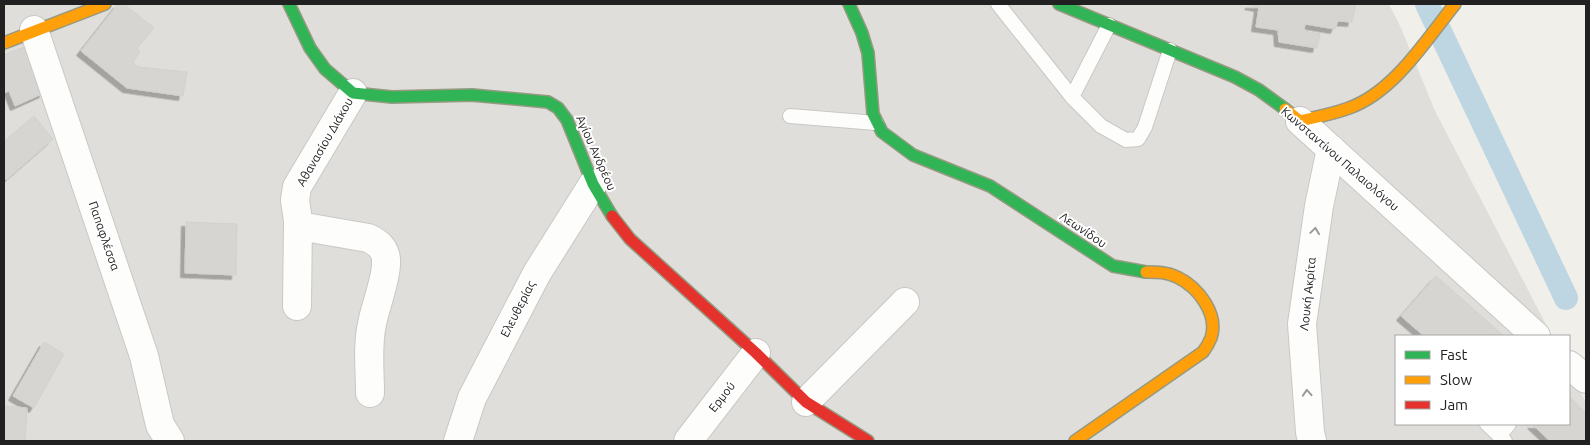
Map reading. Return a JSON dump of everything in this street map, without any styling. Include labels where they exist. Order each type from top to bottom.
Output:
[{"type":"street","points":[[4,43],[105,4]]},
{"type":"street","points":[[289,4],[310,48],[325,69],[353,93]]},
{"type":"street","points":[[849,4],[862,33],[868,53],[873,114],[876,123]]},
{"type":"street","name":"Κωνσταντίνου Παλαιολόγου","points":[[1059,4],[1243,81],[1259,90],[1300,121],[1331,148],[1535,335]]},
{"type":"street","points":[[1300,121],[1350,108],[1380,91],[1400,73],[1455,4]]},
{"type":"street","name":"Παπαφλέσσα","points":[[34,30],[144,356],[160,425],[170,441]]},
{"type":"street","name":"Αγίου Ανδρέου","points":[[353,93],[392,97],[472,95],[548,102],[558,108],[567,120],[593,184],[610,214],[630,239],[806,402],[868,441]]},
{"type":"street","name":"Αθανασίου Διάκου","points":[[297,306],[298,221],[294,200],[297,187],[353,93]]},
{"type":"street","name":"Λεωνίδου","points":[[876,123],[882,132],[896,144],[914,155],[990,186],[1112,266],[1135,271],[1168,274],[1185,281],[1197,292],[1206,306],[1212,324],[1210,339],[1203,352],[1075,441]]},
{"type":"street","name":"Λουκή Ακρίτα","points":[[1312,441],[1302,324],[1319,206],[1331,148]]},
{"type":"street","name":"Ελευθερίας","points":[[458,441],[472,398],[537,273],[593,184]]},
{"type":"street","points":[[298,221],[305,227],[368,238],[377,241],[382,246],[386,265],[371,325],[370,393]]},
{"type":"street","points":[[806,402],[905,302]]},
{"type":"street","name":"Ερμού","points":[[688,441],[756,354]]},
{"type":"street","points":[[1570,366],[1586,379]]},
{"type":"lane","points":[[998,4],[1072,98],[1101,126],[1126,140],[1138,139],[1145,127],[1170,50]]},
{"type":"lane","points":[[1072,98],[1110,25]]},
{"type":"lane","points":[[790,116],[876,123]]},
{"type":"lane","points":[[1488,425],[1502,438],[1508,425]]},
{"type":"shaded area","points":[[4,4],[1389,4],[1401,28],[1435,111],[1551,335],[1395,335],[1395,425],[1570,425],[1570,371],[1586,403],[1586,441],[4,441]]},
{"type":"building","points":[[118,4],[124,4],[154,28],[137,48],[140,52],[133,62],[138,67],[187,72],[183,96],[127,88],[81,51]]},
{"type":"building","points":[[1250,4],[1356,4],[1352,22],[1338,21],[1335,29],[1305,24],[1304,31],[1320,34],[1317,48],[1279,42],[1278,30],[1256,27],[1259,7]]},
{"type":"building","points":[[29,45],[44,93],[15,106],[9,91],[4,93],[4,55]]},
{"type":"building","points":[[34,116],[53,139],[6,180],[4,177],[4,142]]},
{"type":"building","points":[[186,222],[237,224],[236,275],[185,273]]},
{"type":"building","points":[[1436,276],[1503,335],[1423,335],[1401,316]]},
{"type":"building","points":[[44,342],[64,354],[34,408],[13,396]]},
{"type":"building","points":[[1570,397],[1586,413],[1586,441],[1550,441],[1533,425],[1570,425]]},
{"type":"building","points":[[4,406],[27,408],[25,441],[4,441]]},
{"type":"waterway","points":[[1427,4],[1566,298]]},
{"type":"traffic: fast","points":[[289,4],[310,48],[325,69],[353,93],[392,97],[472,95],[548,102],[558,108],[567,120],[593,184],[612,216]]},
{"type":"traffic: fast","points":[[849,4],[862,33],[868,53],[873,114],[882,132],[913,155],[990,186],[1113,266],[1146,272]]},
{"type":"traffic: fast","points":[[1059,4],[1235,77],[1259,90],[1285,109]]},
{"type":"traffic: slow","points":[[4,43],[105,4]]},
{"type":"traffic: slow","points":[[1285,109],[1300,121],[1331,114],[1365,100],[1395,78],[1421,49],[1455,4]]},
{"type":"traffic: slow","points":[[1075,441],[1203,352],[1211,338],[1212,320],[1205,302],[1199,294],[1192,287],[1173,275],[1146,272]]},
{"type":"traffic: jam","points":[[612,216],[630,239],[756,353],[806,402],[868,441]]}]
